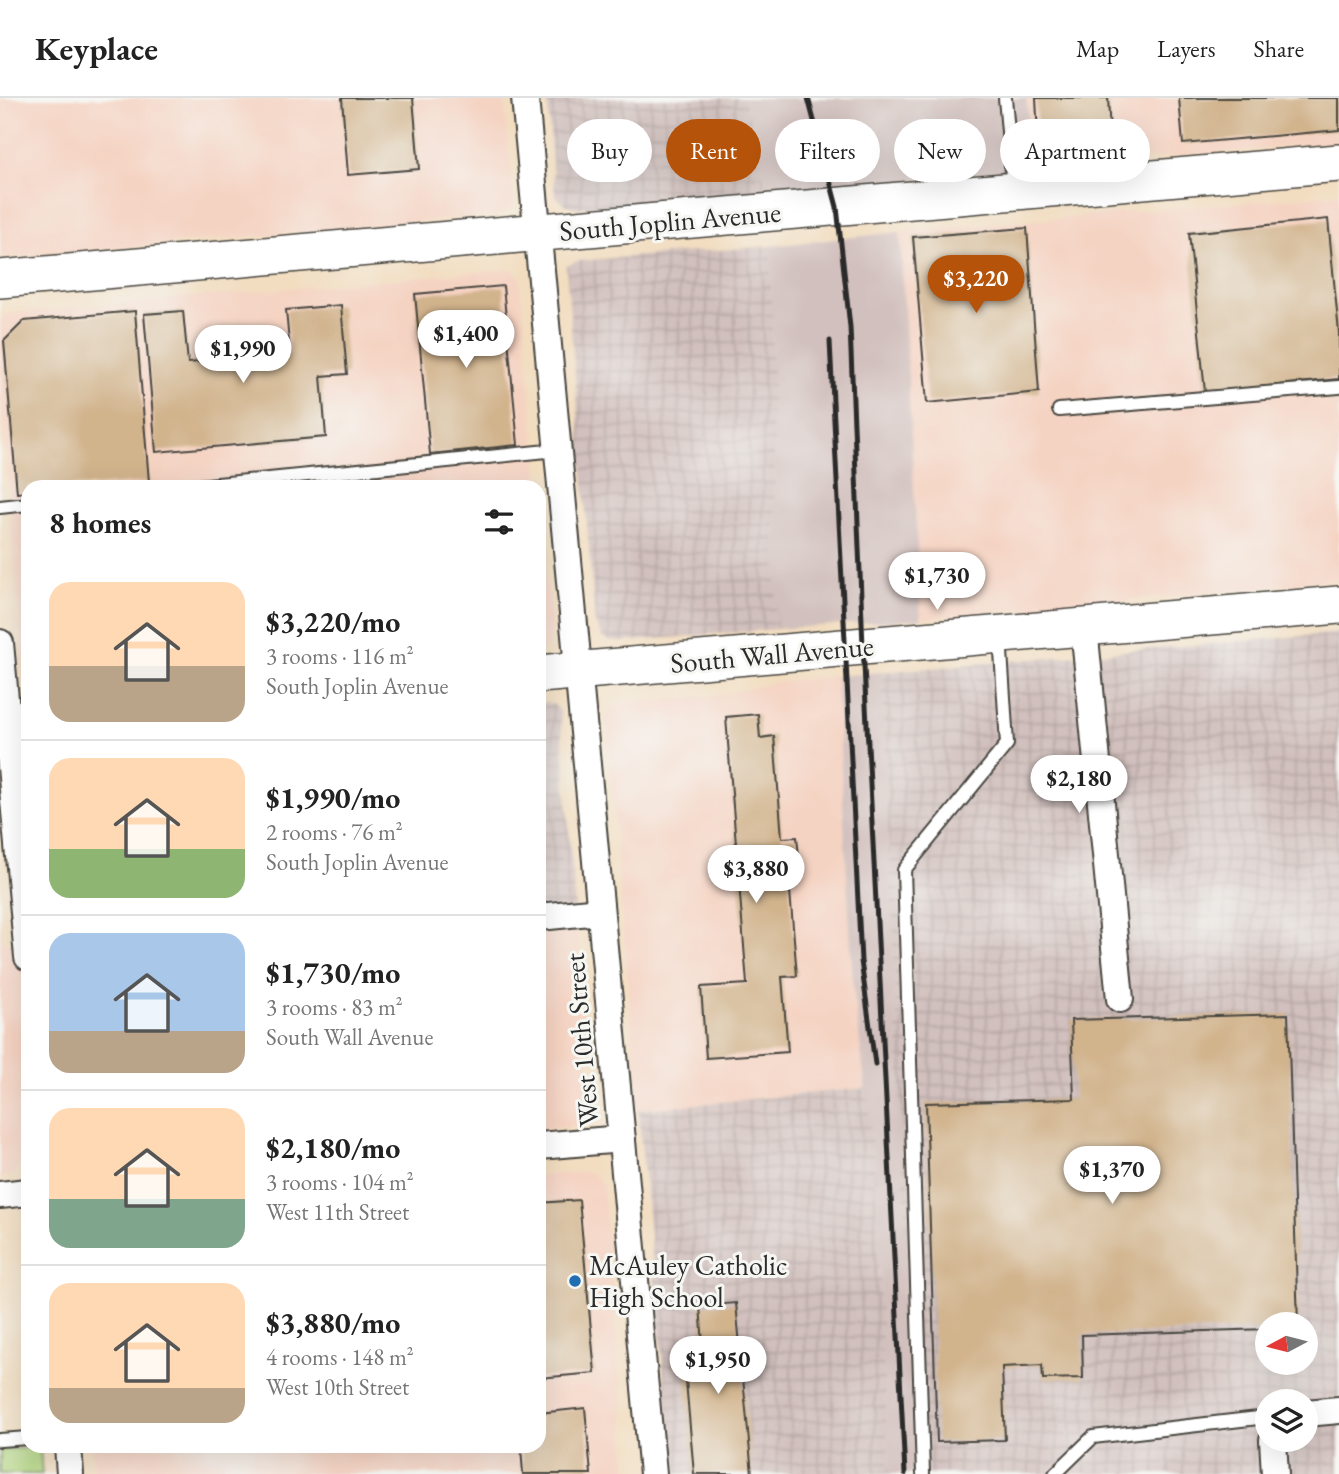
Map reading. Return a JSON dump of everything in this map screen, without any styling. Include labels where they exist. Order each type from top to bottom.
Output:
[{"type":"street","name":"West 10th Street","points":[[524,98],[653,1474]]},
{"type":"street","name":"South Joplin Avenue","points":[[0,279],[1339,163]]},
{"type":"street","name":"South Wall Avenue","points":[[546,673],[1339,605]]},
{"type":"street","points":[[1084,627],[1120,999]]},
{"type":"street","points":[[0,643],[12,720],[21,854]]},
{"type":"street","points":[[546,916],[600,911]]},
{"type":"street","points":[[546,1145],[622,1139]]},
{"type":"street","points":[[0,1195],[21,1193]]},
{"type":"street","points":[[1318,1412],[1339,1410]]},
{"type":"street","points":[[1274,1452],[1276,1474]]},
{"type":"street","points":[[68,1453],[70,1474]]},
{"type":"lane","points":[[1005,98],[1014,192]]},
{"type":"lane","points":[[1059,410],[1339,387]]},
{"type":"lane","points":[[258,480],[557,450]]},
{"type":"lane","points":[[0,507],[21,505]]},
{"type":"lane","points":[[923,1474],[904,870],[1007,744],[1000,636]]},
{"type":"lane","points":[[1055,1474],[1093,1437],[1255,1419]]},
{"type":"lane","points":[[0,1440],[21,1438]]},
{"type":"shaded area","points":[[0,98],[504,98],[514,203],[512,209],[499,215],[0,258]]},
{"type":"shaded area","points":[[547,98],[745,98],[750,119],[666,119],[666,182],[761,182],[761,165],[768,194],[577,208],[566,205],[555,195]]},
{"type":"shaded area","points":[[745,98],[1026,98],[1028,119],[1000,119],[1000,172],[986,173],[986,119],[894,119],[895,182],[768,194],[761,165],[761,119],[750,119]]},
{"type":"shaded area","points":[[1026,98],[1339,98],[1339,142],[1150,159],[1150,119],[1028,119]]},
{"type":"shaded area","points":[[1339,194],[1339,580],[921,619],[900,232]]},
{"type":"shaded area","points":[[900,232],[921,619],[777,629],[771,246]]},
{"type":"shaded area","points":[[771,246],[777,629],[609,641],[602,637],[595,622],[566,266],[577,261]]},
{"type":"shaded area","points":[[511,269],[517,273],[520,280],[538,480],[21,480],[21,643],[0,388],[0,319],[11,313]]},
{"type":"shaded area","points":[[546,566],[552,633],[546,647]]},
{"type":"shaded area","points":[[1339,633],[1339,1474],[917,1474],[881,672]]},
{"type":"shaded area","points":[[881,672],[917,1474],[889,1474],[874,1156],[853,985],[836,676]]},
{"type":"shaded area","points":[[836,676],[853,985],[866,1088],[638,1110],[606,717],[615,706],[622,703],[722,695],[777,682]]},
{"type":"shaded area","points":[[546,702],[560,711],[576,921],[546,923]]},
{"type":"shaded area","points":[[0,915],[3,942],[21,941],[21,1163],[14,1175],[0,1178]]},
{"type":"shaded area","points":[[576,921],[593,1109],[587,1123],[546,1129],[546,923]]},
{"type":"shaded area","points":[[866,1088],[874,1156],[889,1474],[673,1474],[638,1110]]},
{"type":"shaded area","points":[[583,1172],[593,1174],[603,1184],[628,1474],[94,1474],[92,1453],[546,1453],[546,1175]]},
{"type":"green space","points":[[21,1448],[21,1453],[40,1453],[42,1474],[0,1474],[0,1450]]},
{"type":"building","points":[[342,98],[413,98],[419,169],[348,175]]},
{"type":"building","points":[[1036,98],[1108,98],[1109,119],[1037,119]]},
{"type":"building","points":[[1179,98],[1339,98],[1339,130],[1183,144]]},
{"type":"building","points":[[1328,219],[1339,333],[1339,379],[1205,392],[1189,233]]},
{"type":"building","points":[[1027,228],[1039,392],[927,403],[913,237]]},
{"type":"building","points":[[503,286],[518,445],[430,454],[415,294]]},
{"type":"building","points":[[341,305],[347,374],[321,376],[326,437],[156,452],[144,314],[183,311],[188,363],[290,354],[286,310]]},
{"type":"building","points":[[135,311],[149,480],[21,480],[21,493],[17,493],[4,341],[24,321]]},
{"type":"building","points":[[758,714],[760,738],[774,736],[782,838],[797,837],[800,866],[788,867],[797,976],[782,977],[788,1052],[706,1058],[701,987],[747,984],[726,717]]},
{"type":"building","points":[[1288,1014],[1298,1312],[1255,1312],[1255,1329],[1082,1335],[1083,1378],[1043,1379],[1042,1365],[1002,1367],[1005,1440],[937,1442],[926,1103],[1074,1099],[1071,1020]]},
{"type":"building","points":[[579,1200],[595,1373],[546,1377],[546,1202]]},
{"type":"building","points":[[736,1303],[752,1474],[694,1474],[683,1346],[703,1344],[700,1306]]},
{"type":"building","points":[[585,1408],[591,1474],[523,1474],[522,1453],[546,1453],[546,1412]]},
{"type":"railway","points":[[808,98],[837,207],[850,327],[863,646],[905,1474]]},
{"type":"railway","points":[[830,341],[861,961],[875,1064]]},
{"type":"place","name":"McAuley Catholic High School","points":[[575,1281]]}]
